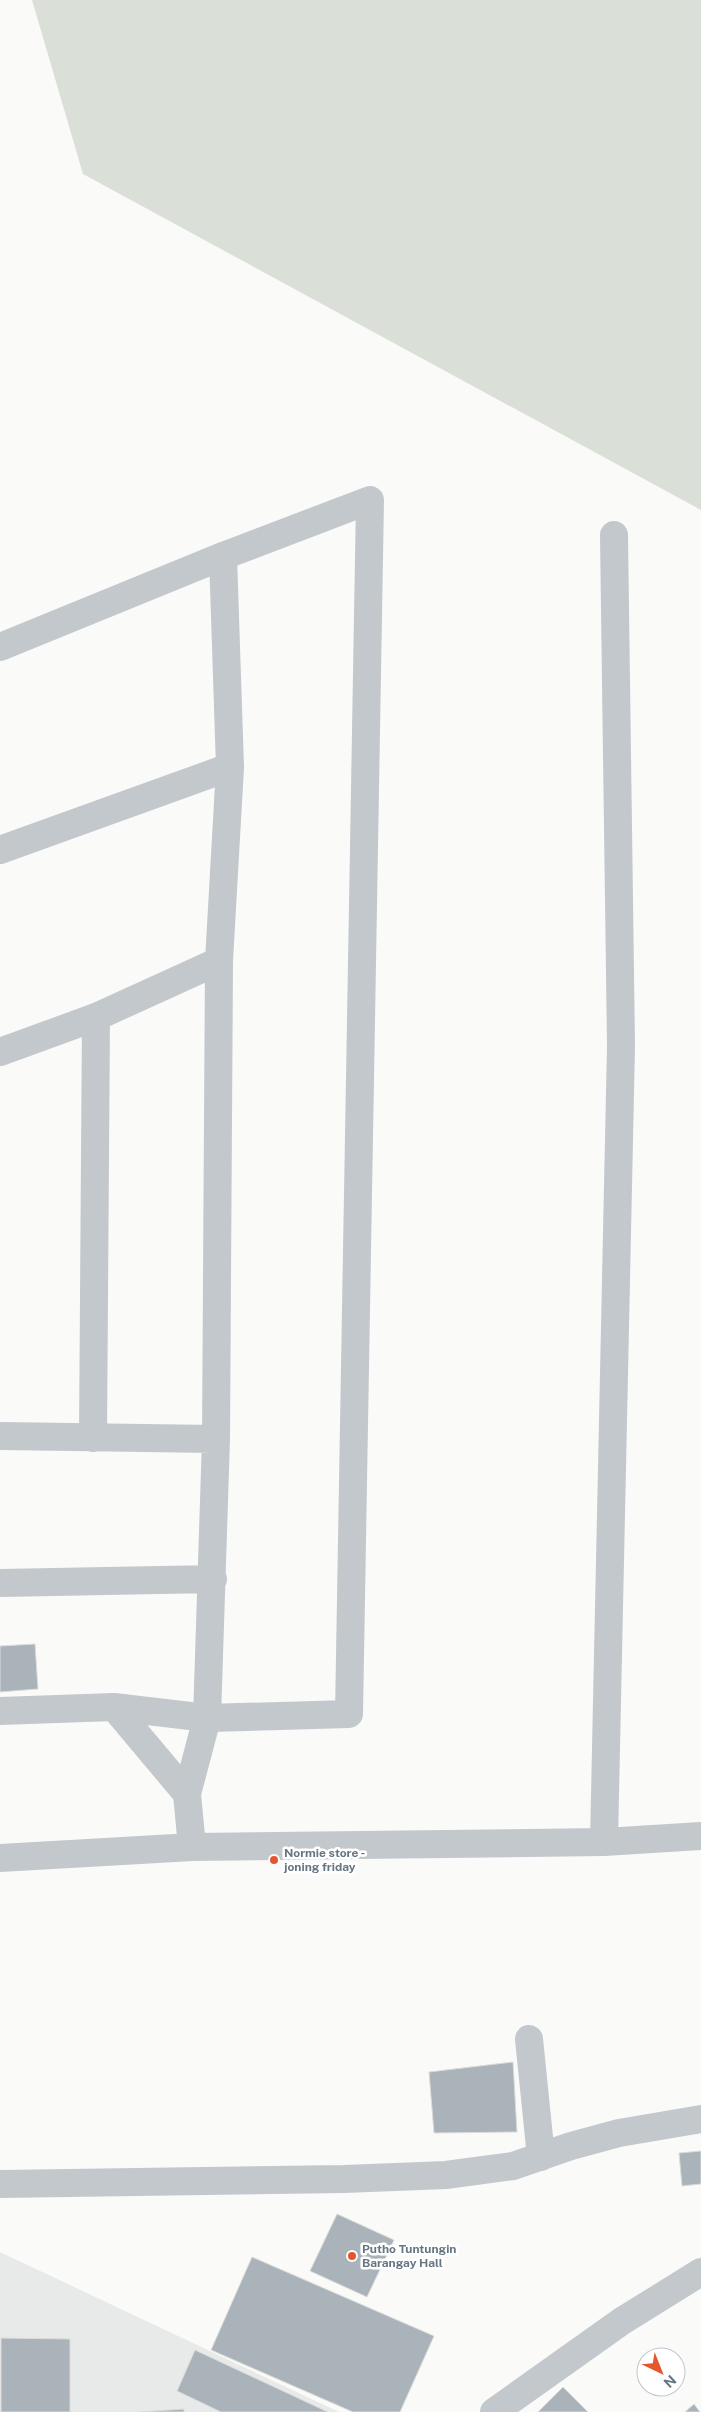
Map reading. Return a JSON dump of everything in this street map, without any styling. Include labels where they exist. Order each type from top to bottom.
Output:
[{"type":"street","points":[[0,647],[223,556],[370,500],[349,1714],[207,1718],[114,1707],[0,1711]]},
{"type":"street","points":[[604,1842],[621,1046],[614,535]]},
{"type":"street","points":[[192,1847],[187,1794],[207,1718],[213,1579],[216,1439],[219,961],[230,767],[223,556]]},
{"type":"street","points":[[0,850],[230,767]]},
{"type":"street","points":[[0,1052],[96,1017],[219,961]]},
{"type":"street","points":[[93,1438],[96,1017]]},
{"type":"street","points":[[0,1436],[216,1439]]},
{"type":"street","points":[[0,1583],[213,1579]]},
{"type":"street","points":[[114,1707],[187,1794]]},
{"type":"street","points":[[0,1858],[192,1847],[604,1842],[701,1836]]},
{"type":"street","points":[[528,2039],[541,2157]]},
{"type":"street","points":[[0,2184],[344,2179],[446,2175],[513,2166],[571,2146],[620,2133],[701,2119]]},
{"type":"street","points":[[494,2412],[622,2321],[701,2272]]},
{"type":"shaded area","points":[[32,0],[701,0],[701,510],[83,174]]},
{"type":"shaded area","points":[[0,2252],[339,2412],[0,2412]]},
{"type":"building","points":[[35,1644],[38,1689],[0,1692],[0,1646]]},
{"type":"building","points":[[513,2062],[517,2132],[434,2133],[429,2072]]},
{"type":"building","points":[[701,2151],[701,2184],[682,2186],[679,2153]]},
{"type":"building","name":"Putho Tuntungin Barangay Hall","points":[[337,2214],[394,2240],[367,2297],[310,2271]]},
{"type":"building","points":[[252,2257],[434,2336],[400,2412],[353,2412],[211,2350]]},
{"type":"building","points":[[1,2338],[70,2339],[70,2412],[1,2412]]},
{"type":"building","points":[[195,2350],[328,2412],[221,2412],[177,2391]]},
{"type":"building","points":[[563,2387],[588,2412],[538,2412]]},
{"type":"building","points":[[694,2404],[700,2412],[685,2412]]},
{"type":"building","points":[[184,2409],[184,2412],[139,2412]]},
{"type":"place","name":"Normie store - joning friday","points":[[274,1860]]},
{"type":"place","name":"Putho Tuntungin Barangay Hall","points":[[352,2256]]}]
